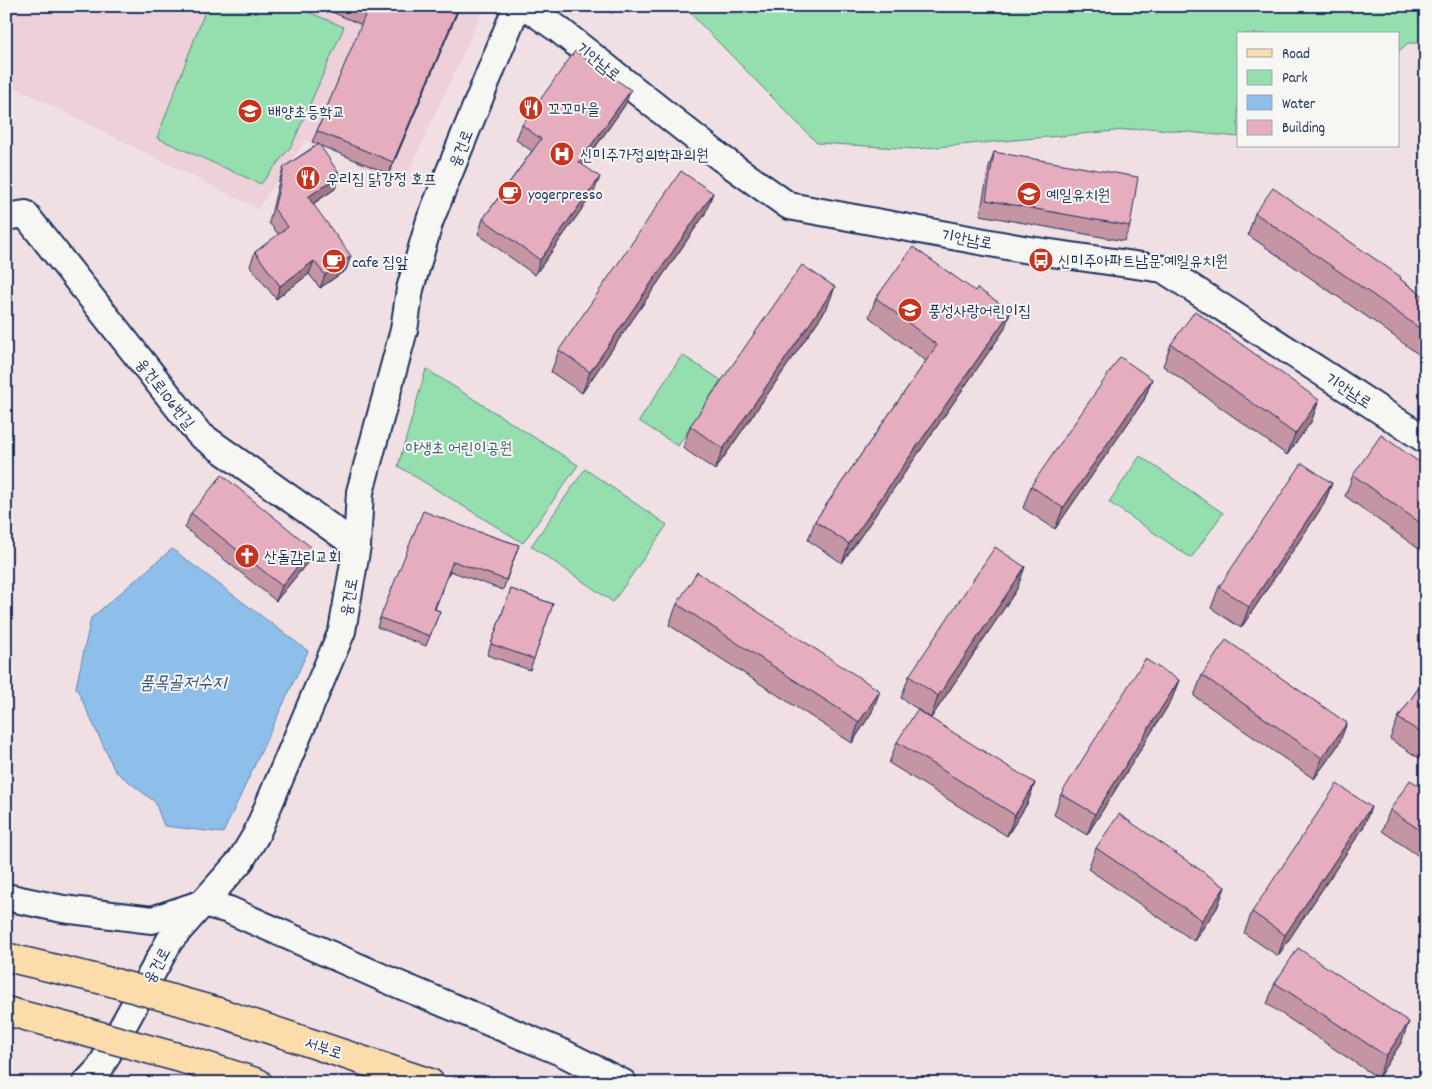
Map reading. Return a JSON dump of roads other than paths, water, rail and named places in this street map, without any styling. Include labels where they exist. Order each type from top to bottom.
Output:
[{"type":"main road","name":"서부로","points":[[6,957],[115,983],[218,1012],[430,1083]]},
{"type":"main road","points":[[6,1011],[184,1059],[258,1083]]},
{"type":"street","name":"융건로","points":[[86,1083],[100,1068],[170,940],[240,860],[256,834],[342,631],[357,546],[360,492],[404,330],[410,289],[430,220],[517,6]]},
{"type":"street","name":"기안남로","points":[[525,6],[558,29],[721,158],[789,206],[1023,248],[1163,269],[1426,440]]},
{"type":"street","name":"융건로106번길","points":[[6,217],[25,214],[199,434],[357,546]]},
{"type":"street","points":[[6,898],[63,910],[152,920],[204,903],[228,910],[388,980],[563,1053],[623,1083]]},
{"type":"water","name":"품목골저수지","points":[[172,549],[308,651],[223,833],[164,826],[155,802],[115,771],[76,687],[91,618]]},
{"type":"place","name":"꼬꼬마을","points":[[531,108]]},
{"type":"place","name":"배양초등학교","points":[[250,111]]},
{"type":"place","name":"신미주가정의학과의원","points":[[562,154]]},
{"type":"place","name":"우리집 닭강정 호프","points":[[308,178]]},
{"type":"place","name":"yogerpresso","points":[[510,193]]},
{"type":"place","name":"예일유치원","points":[[1029,194]]},
{"type":"place","name":"신미주아파트남문.예일유치원","points":[[1041,260]]},
{"type":"place","name":"cafe 집앞","points":[[334,261]]},
{"type":"place","name":"풍성사랑어린이집","points":[[910,310]]},
{"type":"place","name":"산돌감리교회","points":[[247,556]]},
{"type":"park label","name":"야생초 어린이공원","points":[[459,447]]}]
